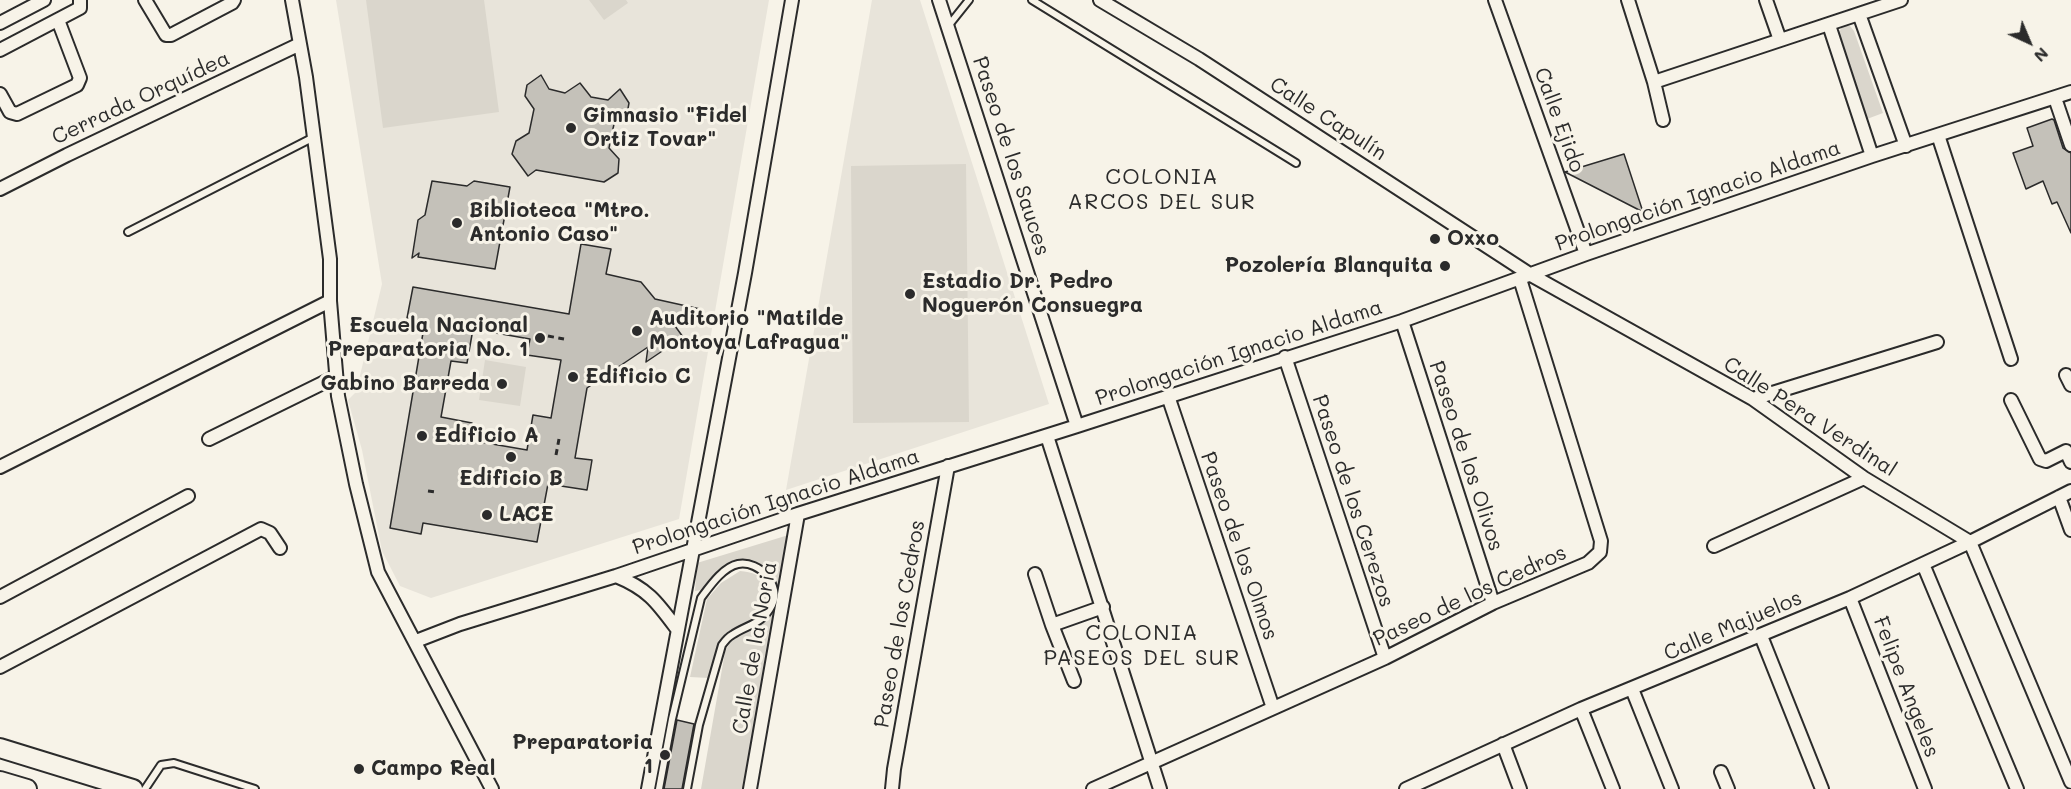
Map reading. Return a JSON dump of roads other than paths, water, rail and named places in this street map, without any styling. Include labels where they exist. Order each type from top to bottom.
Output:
[{"type":"main road","points":[[0,748],[133,789]]},
{"type":"main road","points":[[0,781],[27,789]]},
{"type":"street","points":[[0,23],[44,0]]},
{"type":"street","points":[[0,50],[80,8],[80,0]]},
{"type":"street","points":[[145,0],[166,35],[171,35],[234,0]]},
{"type":"street","points":[[292,0],[315,137],[330,259],[330,302],[335,377],[356,484],[378,572],[492,789]]},
{"type":"street","points":[[648,789],[745,273],[792,0]]},
{"type":"street","name":"Paseo de los Sauces","points":[[939,0],[949,25],[1077,426]]},
{"type":"street","name":"Calle Capulín","points":[[1100,0],[1199,59],[1526,277]]},
{"type":"street","name":"Calle Ejido","points":[[1495,0],[1586,254]]},
{"type":"street","points":[[1628,0],[1654,82],[1663,120]]},
{"type":"street","points":[[1766,0],[1780,40]]},
{"type":"street","points":[[1654,82],[1901,0]]},
{"type":"street","points":[[1859,14],[1906,146]]},
{"type":"street","points":[[0,94],[10,112],[17,114],[77,85],[80,78],[58,20]]},
{"type":"street","points":[[1829,25],[1872,156]]},
{"type":"street","name":"Cerrada Orquídea","points":[[0,189],[300,45]]},
{"type":"street","name":"Prolongación Ignacio Aldama","points":[[416,641],[460,624],[616,576],[798,514],[1402,321],[1586,254],[1872,156],[2071,92]]},
{"type":"street","points":[[2055,98],[2071,145]]},
{"type":"street","points":[[1938,135],[2011,359]]},
{"type":"street","name":"Calle Pera Verdinal","points":[[1526,277],[1753,399],[1864,478],[1970,542]]},
{"type":"street","name":"Paseo de los Cedros","points":[[1093,789],[1385,658],[1493,603],[1588,563],[1600,552],[1602,541],[1526,277]]},
{"type":"street","points":[[0,467],[330,302]]},
{"type":"street","name":"Paseo de los Olivos","points":[[1402,321],[1493,603]]},
{"type":"street","points":[[1753,399],[1937,342]]},
{"type":"street","name":"Paseo de los Cerezos","points":[[1285,357],[1385,658]]},
{"type":"street","points":[[209,439],[335,377]]},
{"type":"street","name":"Paseo de los Olmos","points":[[1168,396],[1273,708]]},
{"type":"street","points":[[2012,400],[2040,459],[2046,461],[2069,453]]},
{"type":"street","points":[[1047,436],[1160,789]]},
{"type":"street","name":"Paseo de los Cedros","points":[[892,789],[948,466]]},
{"type":"street","points":[[1714,546],[1864,478]]},
{"type":"street","name":"Calle Majuelos","points":[[1413,788],[1581,709],[1632,690],[1850,598],[1970,542],[2071,491]]},
{"type":"street","points":[[0,597],[188,496]]},
{"type":"street","points":[[2059,497],[2071,530]]},
{"type":"street","name":"Calle de la Noria","points":[[750,789],[798,514]]},
{"type":"street","points":[[0,667],[261,529],[270,533],[280,548]]},
{"type":"street","points":[[1970,542],[2071,782]]},
{"type":"street","points":[[1923,564],[2017,789]]},
{"type":"street","points":[[1035,574],[1074,681]]},
{"type":"street","points":[[616,576],[634,583],[648,593],[677,629]]},
{"type":"street","name":"Felipe Angeles","points":[[1850,598],[1925,789]]},
{"type":"street","points":[[1052,625],[1103,607]]},
{"type":"street","points":[[1761,636],[1822,789]]},
{"type":"street","points":[[1632,690],[1672,789]]},
{"type":"street","points":[[1581,709],[1613,789]]},
{"type":"street","points":[[1503,744],[1520,789]]},
{"type":"street","points":[[1721,772],[1728,789]]},
{"type":"lane","points":[[949,25],[969,0]]},
{"type":"lane","points":[[1032,0],[1296,163]]},
{"type":"lane","points":[[128,232],[315,137]]},
{"type":"lane","points":[[659,789],[672,719],[702,598],[713,582],[728,569],[739,564],[753,566],[762,570],[772,582],[776,594],[772,605],[761,620],[731,635],[722,645],[699,725],[687,789]]},
{"type":"lane","points":[[145,789],[161,765],[174,763],[255,789]]},
{"type":"place","name":"Gimnasio \"Fidel Ortiz Tovar\"","points":[[571,128]]},
{"type":"place","name":"Biblioteca \"Mtro. Antonio Caso\"","points":[[457,223]]},
{"type":"place","name":"Oxxo","points":[[1435,239]]},
{"type":"place","name":"Pozolería Blanquita","points":[[1445,266]]},
{"type":"place","name":"Estadio Dr. Pedro Noguerón Consuegra","points":[[910,294]]},
{"type":"place","name":"Auditorio \"Matilde Montoya Lafragua\"","points":[[637,331]]},
{"type":"place","name":"Escuela Nacional Preparatoria No. 1","points":[[540,338]]},
{"type":"place","name":"Edificio C","points":[[573,377]]},
{"type":"place","name":"Gabino Barreda","points":[[502,384]]},
{"type":"place","name":"Edificio A","points":[[422,436]]},
{"type":"place","name":"Edificio B","points":[[511,457]]},
{"type":"place","name":"LACE","points":[[487,515]]},
{"type":"place","name":"Preparatoria 1","points":[[665,755]]},
{"type":"place","name":"Campo Real","points":[[359,769]]},
{"type":"district","name":"COLONIA ARCOS DEL SUR","points":[[1162,190]]},
{"type":"district","name":"COLONIA PASEOS DEL SUR","points":[[1142,646]]}]
